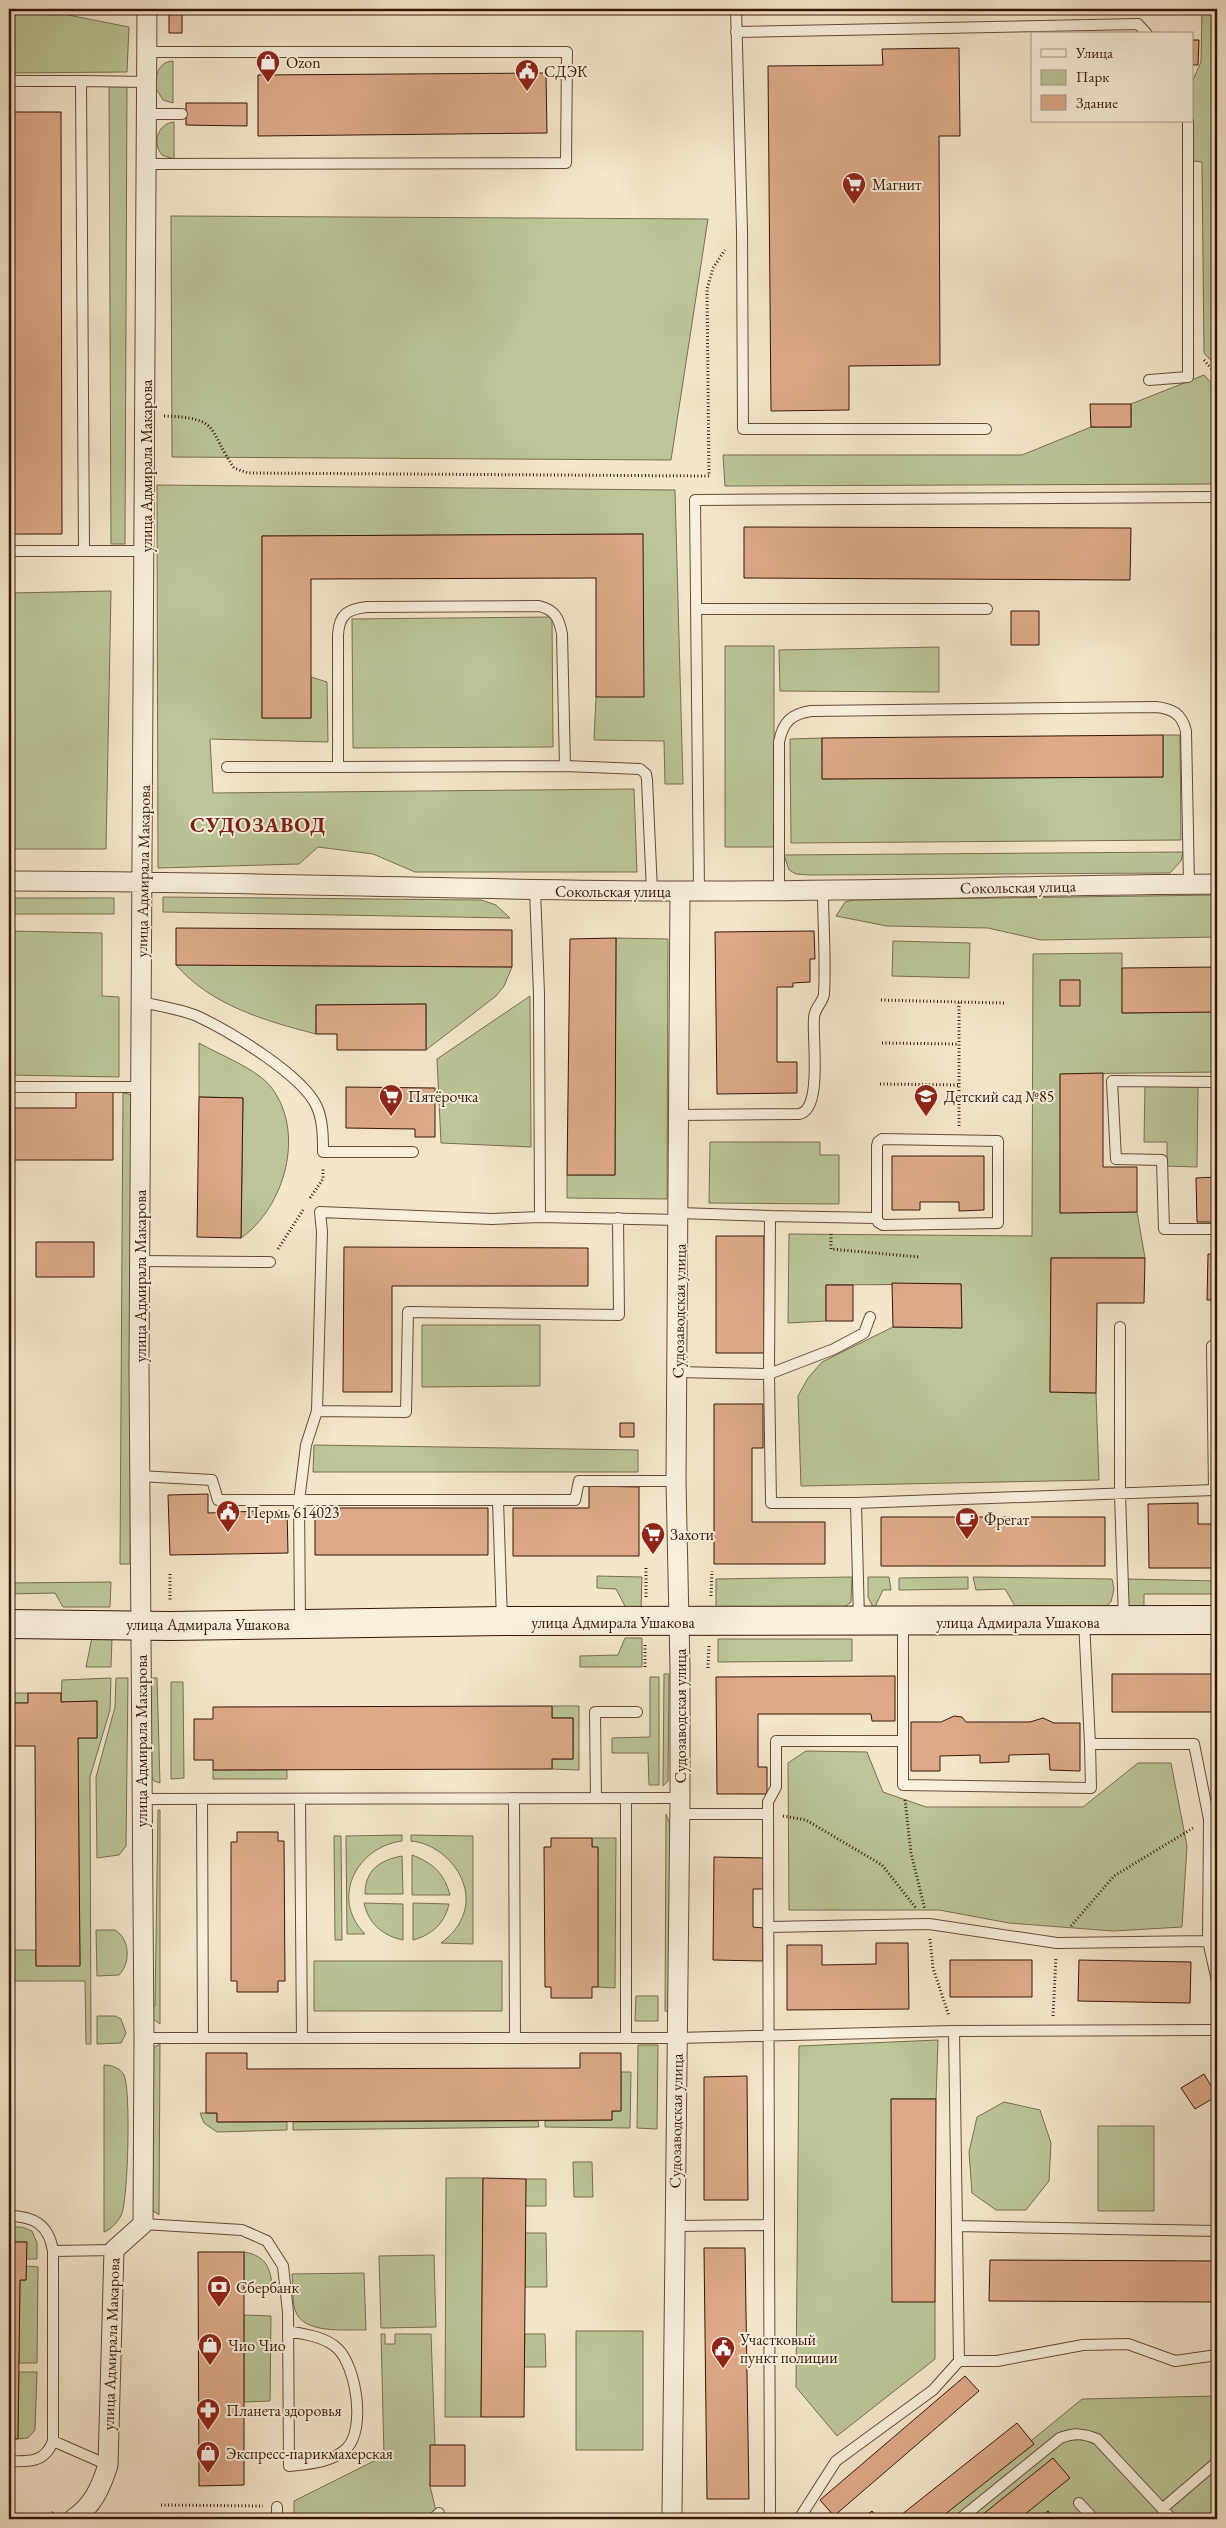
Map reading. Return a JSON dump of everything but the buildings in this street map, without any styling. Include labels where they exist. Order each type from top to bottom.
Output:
[{"type":"street","name":"улица Адмирала Макарова","points":[[74,2519],[91,2502],[102,2485],[108,2465],[114,2250],[142,2224],[144,2038],[139,1476],[141,1002],[144,881],[146,551],[147,9]]},
{"type":"street","name":"Сокольская улица","points":[[9,881],[144,881],[535,890],[680,891],[1217,884]]},
{"type":"street","name":"Судозаводская улица","points":[[676,2516],[675,2226],[680,1806],[676,1481],[680,891]]},
{"type":"street","name":"улица Адмирала Ушакова","points":[[9,1624],[1217,1620]]},
{"type":"lane","points":[[736,9],[742,230],[743,429],[986,429]]},
{"type":"lane","points":[[736,32],[1138,24],[1144,32]]},
{"type":"lane","points":[[146,164],[566,163],[567,52],[147,52]]},
{"type":"lane","points":[[9,81],[147,82]]},
{"type":"lane","points":[[81,81],[84,551]]},
{"type":"lane","points":[[147,114],[182,114]]},
{"type":"lane","points":[[1149,380],[1188,377],[1188,122]]},
{"type":"lane","points":[[699,890],[695,500],[1217,497]]},
{"type":"lane","points":[[9,551],[146,551]]},
{"type":"lane","points":[[338,767],[338,635],[342,616],[349,610],[368,607],[539,606],[555,613],[560,621],[565,766]]},
{"type":"lane","points":[[696,609],[987,609]]},
{"type":"lane","points":[[780,890],[779,742],[787,720],[795,715],[811,711],[1156,707],[1174,711],[1184,723],[1186,731],[1189,884]]},
{"type":"lane","points":[[227,767],[565,766],[628,767],[640,769],[646,774],[652,890]]},
{"type":"lane","points":[[535,890],[539,994],[540,1217]]},
{"type":"lane","points":[[679,1115],[799,1114],[804,1113],[808,1109],[814,1094],[814,1017],[824,994],[823,890]]},
{"type":"lane","points":[[141,1002],[196,1016],[272,1061],[292,1076],[308,1091],[317,1108],[322,1128],[323,1152],[413,1152]]},
{"type":"lane","points":[[1217,1082],[1112,1081],[1116,1159],[1162,1160],[1164,1229],[1217,1229]]},
{"type":"lane","points":[[9,1087],[141,1087]]},
{"type":"lane","points":[[882,1139],[998,1141],[998,1224],[883,1225],[876,1218],[878,1142],[882,1139]]},
{"type":"lane","points":[[300,1623],[299,1501],[306,1445],[317,1411],[322,1232],[320,1212],[492,1219],[679,1216],[876,1218]]},
{"type":"lane","points":[[770,1216],[769,1374],[771,1503],[856,1503],[1214,1490],[1215,1421],[1212,1346]]},
{"type":"lane","points":[[317,1411],[406,1412],[408,1312],[619,1315],[618,1218]]},
{"type":"lane","points":[[140,1261],[270,1262]]},
{"type":"lane","points":[[678,1372],[769,1374],[834,1349],[864,1333],[870,1317]]},
{"type":"lane","points":[[1120,1327],[1120,1493],[1124,1621]]},
{"type":"lane","points":[[139,1476],[212,1480],[218,1500],[299,1501],[576,1500],[579,1480],[676,1481]]},
{"type":"lane","points":[[498,1501],[502,1621]]},
{"type":"lane","points":[[856,1503],[859,1621]]},
{"type":"lane","points":[[903,1622],[903,1785],[1091,1788],[1084,1621]]},
{"type":"lane","points":[[596,1798],[595,1712],[637,1712]]},
{"type":"lane","points":[[770,2519],[768,1802],[776,1788],[776,1741],[903,1741]]},
{"type":"lane","points":[[1090,1744],[1194,1744],[1213,1820],[1208,1941],[1217,1981]]},
{"type":"lane","points":[[514,1798],[516,2038]]},
{"type":"lane","points":[[626,1798],[626,2038]]},
{"type":"lane","points":[[142,1799],[626,1798],[680,1806],[768,1814]]},
{"type":"lane","points":[[202,1799],[203,2038]]},
{"type":"lane","points":[[300,1799],[302,2038]]},
{"type":"lane","points":[[768,1927],[929,1924],[1057,1943],[1208,1941]]},
{"type":"lane","points":[[144,2038],[677,2038],[768,2034],[954,2031],[1217,2030]]},
{"type":"lane","points":[[799,2519],[836,2461],[933,2390],[959,2362],[954,2031]]},
{"type":"lane","points":[[9,2216],[26,2218],[44,2226],[51,2240],[53,2442],[49,2452],[40,2459],[9,2461]]},
{"type":"lane","points":[[142,2224],[242,2230],[267,2241],[283,2266],[287,2286],[289,2466],[312,2464],[333,2458],[348,2447],[354,2434],[356,2410],[354,2379],[347,2361],[338,2348],[309,2334],[288,2331]]},
{"type":"lane","points":[[675,2226],[769,2225]]},
{"type":"lane","points":[[957,2226],[1217,2231]]},
{"type":"lane","points":[[52,2251],[114,2250]]},
{"type":"lane","points":[[959,2362],[997,2361],[1082,2345],[1128,2344],[1175,2361],[1217,2355]]},
{"type":"lane","points":[[960,2519],[1060,2438],[1071,2434],[1084,2433],[1097,2439],[1172,2519]]},
{"type":"lane","points":[[53,2442],[108,2465]]},
{"type":"lane","points":[[1162,2509],[1217,2462]]},
{"type":"lane","points":[[1079,2503],[1094,2519]]},
{"type":"lane","points":[[278,2507],[278,2519]]},
{"type":"path","points":[[146,415],[187,416],[201,420],[214,429],[234,468],[248,473],[709,476],[707,289],[713,268],[742,230]]},
{"type":"path","points":[[880,1000],[1006,1003]]},
{"type":"path","points":[[959,1002],[959,1139]]},
{"type":"path","points":[[882,1043],[958,1044]]},
{"type":"path","points":[[880,1084],[958,1085]]},
{"type":"path","points":[[270,1262],[323,1179],[323,1152]]},
{"type":"path","points":[[830,1218],[831,1249],[919,1257]]},
{"type":"path","points":[[646,1568],[646,1600]]},
{"type":"path","points":[[711,1600],[712,1571]]},
{"type":"path","points":[[170,1574],[170,1607]]},
{"type":"path","points":[[645,1639],[645,1669]]},
{"type":"path","points":[[708,1668],[709,1645]]},
{"type":"path","points":[[903,1785],[911,1853],[929,1924],[933,1968],[954,2031]]},
{"type":"path","points":[[768,1814],[806,1820],[882,1865],[929,1924]]},
{"type":"path","points":[[1053,2031],[1057,1943],[1114,1876],[1213,1820]]},
{"type":"path","points":[[161,2506],[278,2507]]},
{"type":"green space","points":[[9,9],[38,9],[129,27],[127,72],[9,73]]},
{"type":"green space","points":[[1202,9],[1217,9],[1217,367],[1204,353],[1202,162],[1193,161],[1194,78],[1201,62]]},
{"type":"green space","points":[[173,61],[173,103],[163,100],[155,87],[157,74],[161,67]]},
{"type":"green space","points":[[109,84],[127,84],[125,544],[111,544]]},
{"type":"green space","points":[[174,122],[174,159],[162,155],[157,145],[157,140],[160,130],[168,123]]},
{"type":"green space","points":[[171,216],[708,219],[671,460],[172,457]]},
{"type":"green space","points":[[1204,375],[1217,389],[1217,484],[725,486],[723,455],[1022,455],[1091,427],[1131,427],[1131,404]]},
{"type":"green space","points":[[157,485],[675,490],[683,784],[665,784],[664,741],[594,740],[596,697],[643,534],[262,536],[262,718],[311,718],[311,677],[327,682],[328,742],[210,739],[213,793],[634,789],[637,872],[415,872],[373,854],[318,847],[299,864],[158,868]]},
{"type":"green space","points":[[111,591],[106,849],[9,849],[9,593]]},
{"type":"green space","points":[[552,617],[553,747],[353,748],[352,619]]},
{"type":"green space","points":[[725,646],[774,646],[774,847],[725,847]]},
{"type":"green space","points":[[939,647],[939,692],[780,691],[779,650]]},
{"type":"green space","points":[[1163,735],[1180,735],[1181,840],[791,843],[790,739],[822,738],[822,779],[1163,777]]},
{"type":"green space","points":[[1183,852],[1181,861],[1170,873],[809,875],[796,874],[789,870],[784,855]]},
{"type":"green space","points":[[1217,895],[1217,937],[1041,940],[988,928],[887,926],[836,916],[845,902],[854,900]]},
{"type":"green space","points":[[163,897],[481,900],[496,905],[510,918],[163,912]]},
{"type":"green space","points":[[9,898],[114,898],[114,914],[9,914]]},
{"type":"green space","points":[[9,931],[102,933],[102,996],[119,997],[119,1077],[9,1075]]},
{"type":"green space","points":[[616,938],[668,939],[667,1199],[567,1198],[567,1175],[615,1175]]},
{"type":"green space","points":[[893,941],[970,943],[969,978],[892,976]]},
{"type":"green space","points":[[1122,953],[1122,1013],[1217,1012],[1217,1072],[1060,1074],[1060,1213],[1137,1212],[1145,1258],[1051,1258],[1050,1392],[1096,1393],[1099,1480],[801,1486],[798,1396],[808,1378],[822,1362],[893,1327],[961,1328],[961,1284],[826,1285],[826,1321],[788,1323],[789,1234],[1032,1236],[1033,954]]},
{"type":"green space","points":[[176,965],[512,967],[504,986],[496,996],[426,1050],[426,1004],[316,1005],[316,1034],[278,1024],[241,1010],[206,991]]},
{"type":"green space","points":[[530,996],[531,1147],[441,1143],[437,1059]]},
{"type":"green space","points":[[199,1043],[248,1068],[265,1080],[282,1105],[287,1125],[286,1168],[279,1188],[269,1208],[241,1238],[243,1098],[199,1097]]},
{"type":"green space","points":[[1145,1086],[1198,1087],[1197,1167],[1167,1166],[1167,1142],[1144,1142]]},
{"type":"green space","points":[[123,1093],[129,1094],[132,1098],[130,1564],[120,1564]]},
{"type":"green space","points":[[710,1142],[820,1142],[820,1155],[839,1155],[839,1204],[709,1203]]},
{"type":"green space","points":[[9,1226],[12,1226],[11,1331],[9,1331]]},
{"type":"green space","points":[[422,1325],[540,1325],[540,1386],[422,1387]]},
{"type":"green space","points":[[314,1445],[638,1450],[638,1472],[313,1472]]},
{"type":"green space","points":[[597,1576],[642,1577],[641,1609],[626,1608],[616,1589],[597,1588]]},
{"type":"green space","points":[[852,1577],[851,1602],[843,1608],[716,1608],[716,1579]]},
{"type":"green space","points":[[868,1577],[889,1577],[891,1590],[883,1590],[875,1607],[873,1607],[868,1597]]},
{"type":"green space","points":[[968,1577],[968,1589],[899,1590],[899,1578]]},
{"type":"green space","points":[[973,1577],[1112,1579],[1114,1589],[1111,1602],[1105,1607],[1015,1606],[1005,1589],[976,1590]]},
{"type":"green space","points":[[1127,1579],[1217,1581],[1217,1594],[1144,1594],[1144,1607],[1126,1607]]},
{"type":"green space","points":[[111,1582],[110,1607],[63,1607],[55,1593],[9,1594],[9,1583]]},
{"type":"green space","points":[[92,1637],[112,1638],[111,1667],[86,1667]]},
{"type":"green space","points":[[625,1638],[642,1638],[642,1667],[580,1667],[580,1656],[618,1655]]},
{"type":"green space","points":[[718,1639],[852,1639],[852,1661],[718,1662]]},
{"type":"green space","points":[[664,1674],[669,1674],[668,1781],[663,1786]]},
{"type":"green space","points":[[650,1677],[659,1677],[659,1785],[649,1785],[648,1753],[612,1753],[612,1738],[650,1737]]},
{"type":"green space","points":[[111,1678],[110,1710],[90,1777],[91,2044],[86,2044],[85,1981],[9,1981],[9,1950],[36,1950],[36,1966],[80,1965],[78,1738],[97,1738],[97,1701],[61,1702],[62,1680]]},
{"type":"green space","points":[[116,1678],[128,1678],[126,1846],[119,1855],[97,1858],[96,1777],[115,1707]]},
{"type":"green space","points":[[149,1678],[157,1678],[160,1783],[154,1781],[151,1776]]},
{"type":"green space","points":[[171,1682],[183,1682],[184,1778],[171,1779]]},
{"type":"green space","points":[[9,1693],[28,1693],[28,1703],[9,1703]]},
{"type":"green space","points":[[552,1706],[579,1706],[579,1770],[552,1769],[552,1759],[573,1759],[573,1718],[552,1718]]},
{"type":"green space","points":[[806,1751],[867,1752],[883,1792],[926,1807],[1083,1807],[1138,1763],[1171,1763],[1187,1846],[1182,1927],[1113,1931],[1009,1923],[939,1910],[789,1910],[788,1763]]},
{"type":"green space","points":[[213,1770],[287,1770],[287,1779],[213,1779]]},
{"type":"green space","points":[[158,1810],[160,1810],[160,2024],[149,2016],[149,2009],[155,2006]]},
{"type":"green space","points":[[666,1814],[671,1827],[669,2012],[665,2011]]},
{"type":"green space","points":[[402,1835],[402,1841],[386,1845],[372,1853],[361,1864],[353,1877],[349,1891],[350,1906],[355,1920],[365,1934],[347,1934],[346,1836]]},
{"type":"green space","points":[[411,1835],[473,1836],[473,1944],[441,1943],[452,1933],[461,1920],[465,1907],[466,1893],[456,1868],[447,1858],[424,1844],[411,1841]]},
{"type":"green space","points":[[334,1836],[341,1836],[342,1940],[335,1940]]},
{"type":"green space","points":[[592,1838],[616,1838],[615,1988],[598,1987],[598,1848],[592,1847]]},
{"type":"green space","points":[[412,1855],[432,1865],[437,1870],[448,1887],[450,1895],[412,1895]]},
{"type":"green space","points":[[402,1856],[403,1894],[365,1894],[371,1872],[381,1863]]},
{"type":"green space","points":[[364,1903],[403,1904],[403,1940],[377,1928],[369,1917]]},
{"type":"green space","points":[[413,1903],[449,1904],[444,1917],[437,1927],[426,1935],[413,1940]]},
{"type":"green space","points":[[96,1930],[115,1930],[124,1939],[127,1958],[126,1964],[119,1975],[97,1976]]},
{"type":"green space","points":[[314,1961],[502,1961],[502,2011],[314,2011]]},
{"type":"green space","points":[[9,1981],[10,2041],[9,2041]]},
{"type":"green space","points":[[636,1996],[658,1996],[658,2021],[635,2021]]},
{"type":"green space","points":[[97,2016],[115,2016],[121,2019],[126,2033],[121,2043],[97,2044]]},
{"type":"green space","points":[[938,2040],[936,2099],[891,2099],[935,2302],[935,2359],[837,2436],[796,2387],[799,2046]]},
{"type":"green space","points":[[160,2044],[159,2215],[152,2210],[153,2048]]},
{"type":"green space","points":[[638,2045],[658,2045],[657,2129],[637,2128]]},
{"type":"green space","points":[[104,2065],[116,2067],[124,2075],[127,2100],[128,2143],[126,2186],[122,2213],[115,2224],[104,2232]]},
{"type":"green space","points":[[621,2072],[631,2072],[630,2128],[545,2127],[545,2121],[612,2120],[612,2111],[621,2111]]},
{"type":"green space","points":[[1004,2102],[1040,2110],[1051,2143],[1049,2181],[1026,2210],[996,2210],[972,2193],[969,2152],[977,2117]]},
{"type":"green space","points":[[200,2113],[217,2113],[217,2122],[287,2122],[287,2130],[217,2132],[204,2123]]},
{"type":"green space","points":[[538,2121],[539,2127],[293,2130],[293,2122]]},
{"type":"green space","points":[[1098,2126],[1154,2126],[1154,2211],[1098,2211]]},
{"type":"green space","points":[[573,2162],[592,2162],[593,2197],[574,2197]]},
{"type":"green space","points":[[446,2178],[483,2178],[481,2417],[445,2417]]},
{"type":"green space","points":[[526,2179],[546,2179],[546,2206],[525,2206]]},
{"type":"green space","points":[[9,2227],[22,2227],[32,2231],[37,2243],[37,2259],[26,2259],[26,2242],[9,2242]]},
{"type":"green space","points":[[525,2233],[546,2233],[547,2287],[525,2287]]},
{"type":"green space","points":[[244,2252],[258,2257],[267,2266],[271,2278],[272,2293],[244,2293]]},
{"type":"green space","points":[[434,2255],[436,2327],[381,2328],[379,2256]]},
{"type":"green space","points":[[26,2266],[38,2267],[37,2363],[19,2363],[20,2280],[26,2280]]},
{"type":"green space","points":[[364,2273],[366,2330],[337,2330],[316,2327],[307,2324],[295,2310],[292,2274]]},
{"type":"green space","points":[[244,2315],[271,2316],[270,2401],[244,2402]]},
{"type":"green space","points":[[576,2331],[643,2331],[643,2450],[576,2450]]},
{"type":"green space","points":[[381,2334],[385,2334],[385,2344],[395,2344],[395,2334],[431,2334],[435,2445],[430,2486],[436,2511],[427,2519],[294,2519],[294,2501],[384,2456]]},
{"type":"green space","points":[[525,2334],[545,2334],[546,2367],[524,2367]]},
{"type":"green space","points":[[19,2372],[37,2372],[35,2430],[28,2438],[18,2439]]},
{"type":"green space","points":[[1217,2396],[1217,2519],[936,2519],[1082,2399]]},
{"type":"place","name":"Ozon","points":[[268,83]]},
{"type":"place","name":"СДЭК","points":[[527,92]]},
{"type":"place","name":"Магнит","points":[[854,205]]},
{"type":"place","name":"Пятёрочка","points":[[391,1117]]},
{"type":"place","name":"Детский сад №85","points":[[926,1117]]},
{"type":"place","name":"Пермь 614023","points":[[228,1533]]},
{"type":"place","name":"Фрегат","points":[[967,1540]]},
{"type":"place","name":"Захоти","points":[[653,1555]]},
{"type":"place","name":"Сбербанк","points":[[219,2308]]},
{"type":"place","name":"Чио Чио","points":[[210,2366]]},
{"type":"place","name":"Участковый пункт полиции","points":[[723,2369]]},
{"type":"place","name":"Планета здоровья","points":[[208,2431]]},
{"type":"place","name":"Экспресс-парикмахерская","points":[[208,2474]]},
{"type":"district","name":"СУДОЗАВОД","points":[[258,824]]}]
